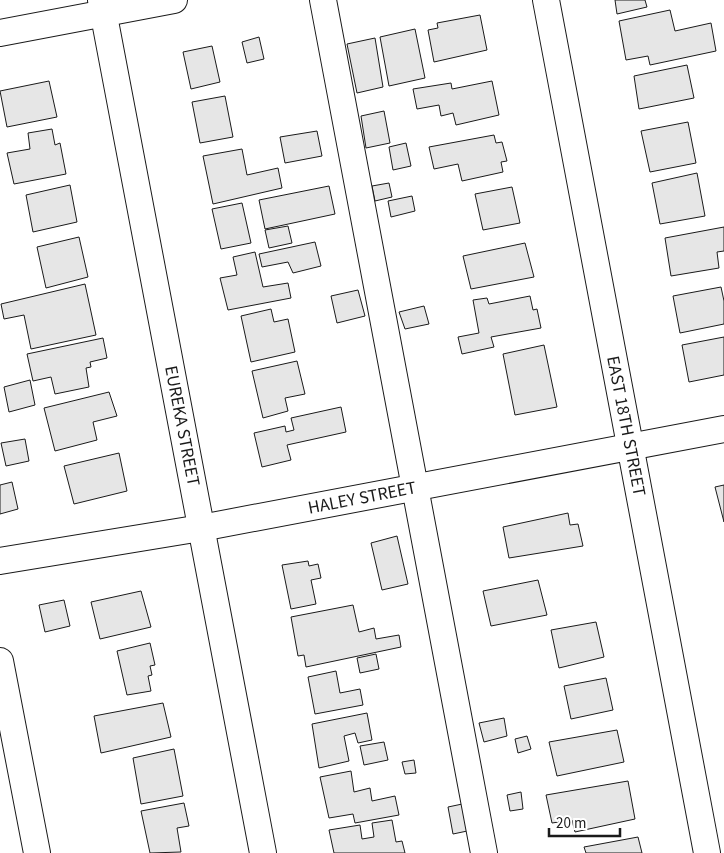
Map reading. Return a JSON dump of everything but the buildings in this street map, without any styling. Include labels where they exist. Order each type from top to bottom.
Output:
[{"type":"street","points":[[0,33],[103,7],[174,0]]},
{"type":"street","points":[[323,0],[484,853]]},
{"type":"street","name":"EAST 18TH STREET","points":[[546,0],[707,853]]},
{"type":"street","name":"EUREKA STREET","points":[[103,7],[263,853]]},
{"type":"street","name":"HALEY STREET","points":[[0,561],[201,528],[724,429]]},
{"type":"street","points":[[0,661],[37,853]]}]
